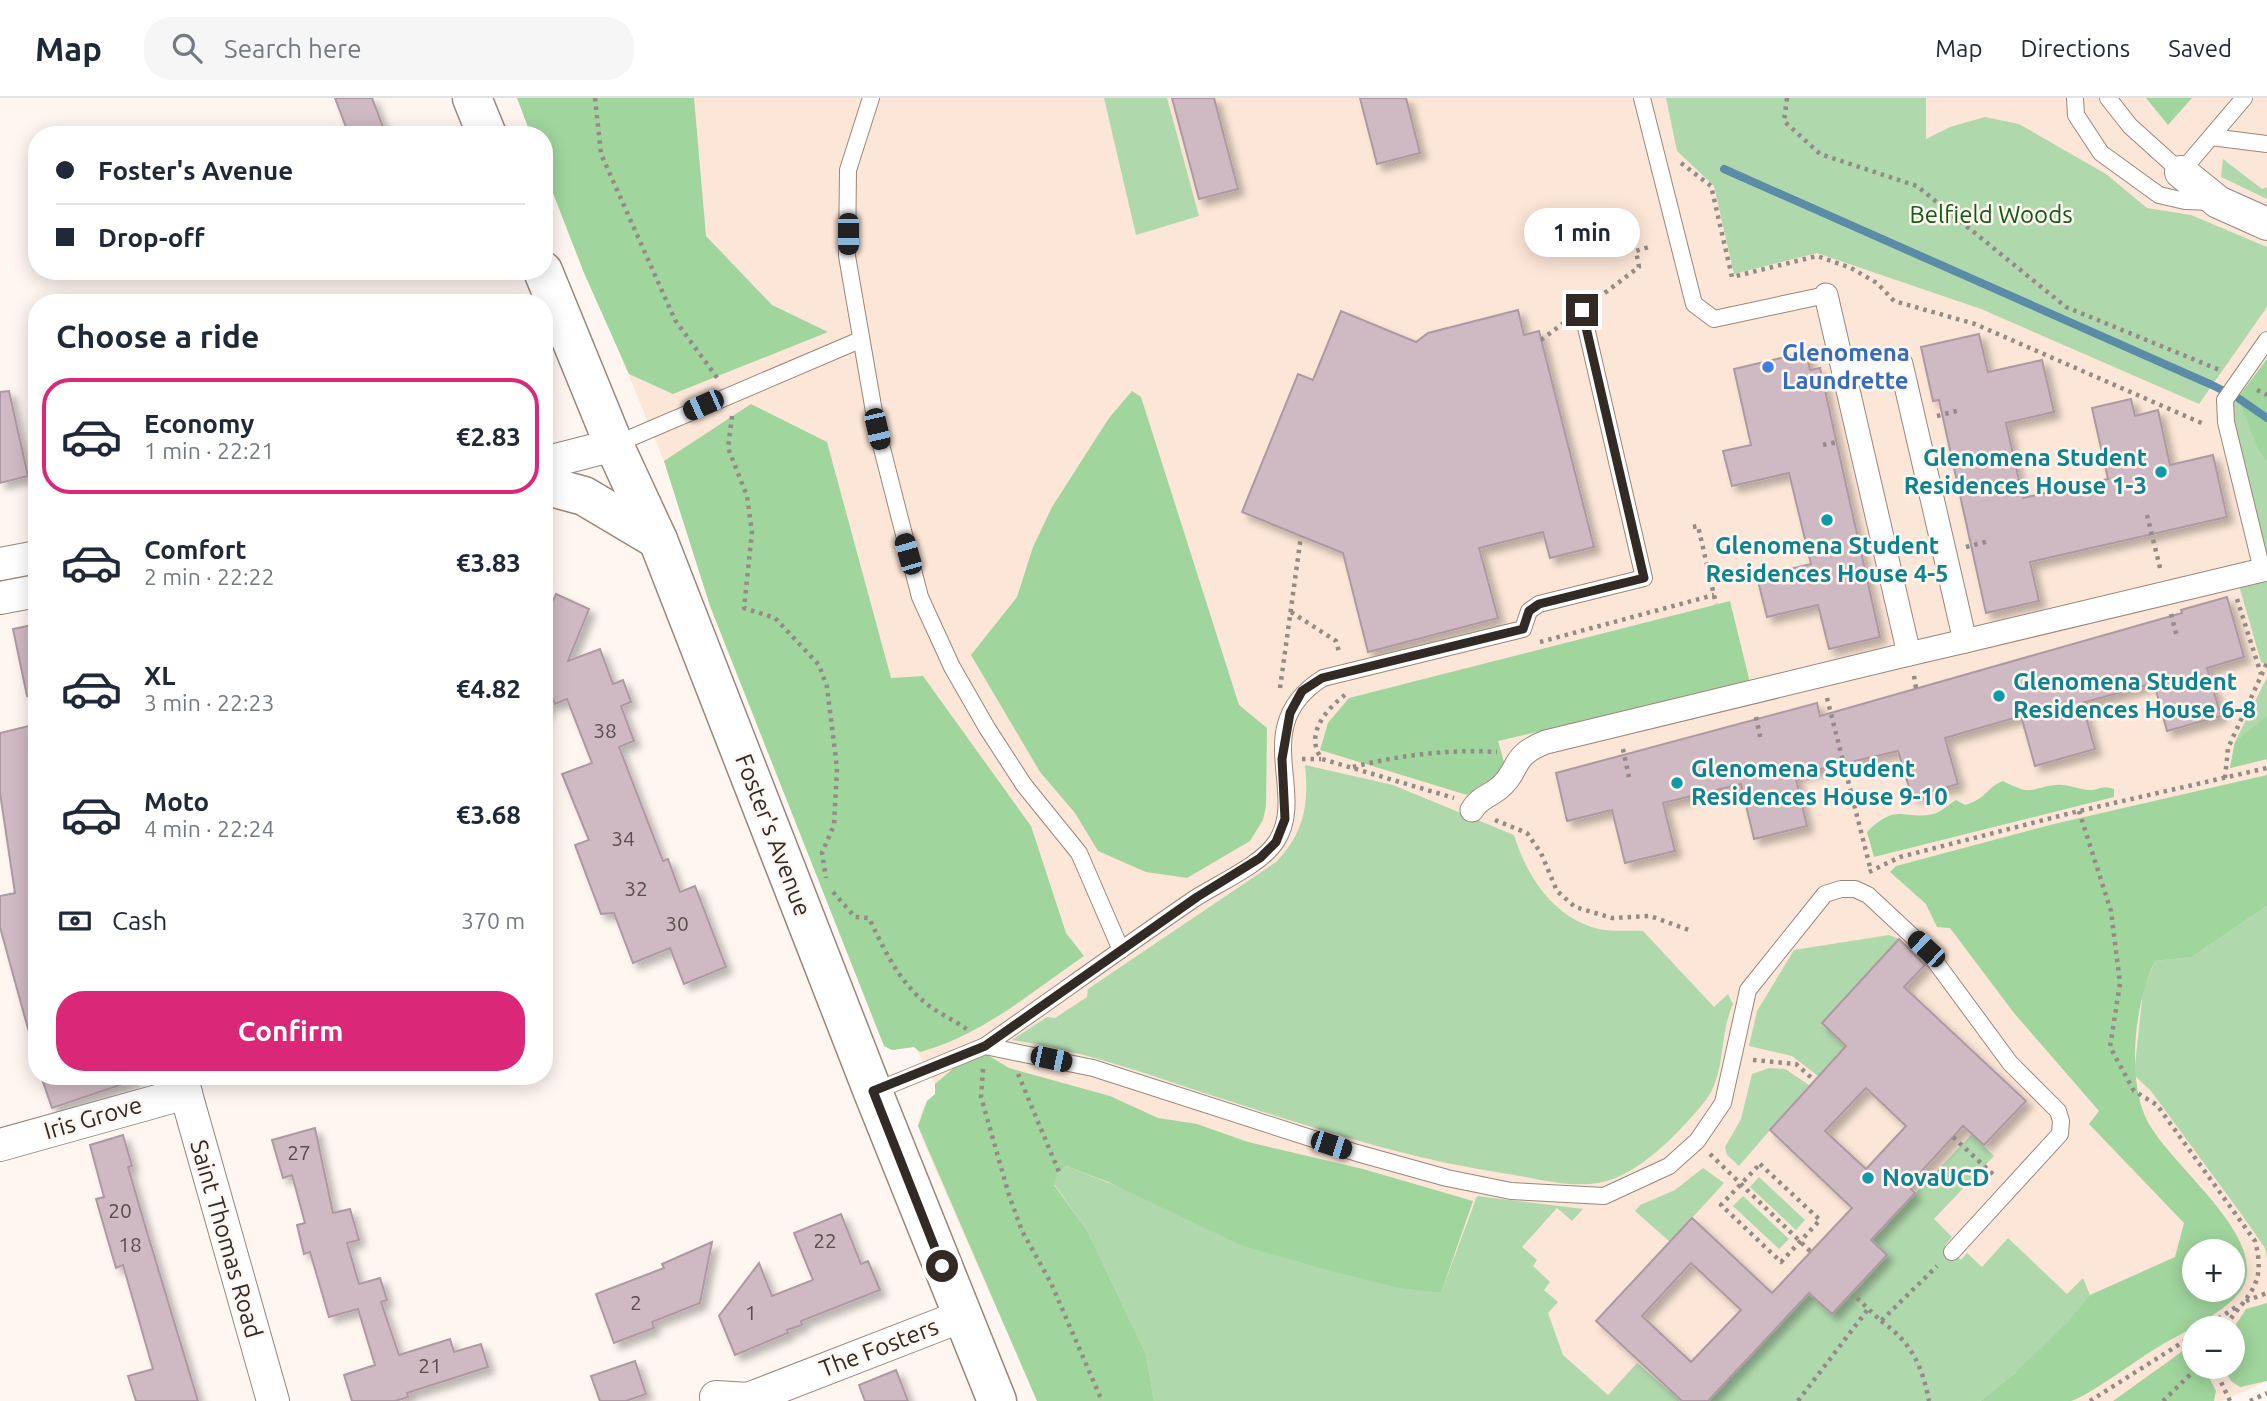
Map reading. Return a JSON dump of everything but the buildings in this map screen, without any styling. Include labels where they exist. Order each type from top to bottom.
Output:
[{"type":"main road","points":[[472,98],[483,126]]},
{"type":"main road","name":"Foster's Avenue","points":[[553,296],[614,445],[658,540],[961,1316],[997,1401]]},
{"type":"main road","points":[[553,487],[584,496],[658,540]]},
{"type":"street","points":[[2181,172],[2218,202],[2267,225]]},
{"type":"street","points":[[1826,295],[1909,654]]},
{"type":"street","points":[[1843,377],[1901,364],[1965,641]]},
{"type":"street","points":[[553,461],[614,445]]},
{"type":"street","points":[[0,564],[28,559]]},
{"type":"street","points":[[1472,810],[1479,799],[1500,788],[1525,749],[1558,739],[2264,570]]},
{"type":"street","points":[[0,598],[28,593]]},
{"type":"street","name":"Iris Grove","points":[[0,1145],[183,1085]]},
{"type":"street","name":"Saint Thomas Road","points":[[183,1085],[273,1401]]},
{"type":"street","name":"The Fosters","points":[[716,1397],[748,1399],[961,1316]]},
{"type":"lane","points":[[871,98],[848,170],[847,256],[860,340],[892,497],[920,597],[952,667],[987,728],[1024,785],[1079,853],[1121,950]]},
{"type":"lane","points":[[1642,98],[1694,304],[1714,319],[1826,295]]},
{"type":"lane","points":[[2076,98],[2076,115],[2101,153],[2159,195],[2185,201],[2218,202]]},
{"type":"lane","points":[[2108,98],[2149,146],[2181,172],[2244,98]]},
{"type":"lane","points":[[2211,137],[2267,144]]},
{"type":"lane","points":[[873,1091],[985,1046],[1121,950],[1260,858],[1276,842],[1285,819],[1284,738],[1290,713],[1302,691],[1322,678],[1523,629],[1529,611],[1539,604],[1644,578],[1582,310]]},
{"type":"lane","points":[[614,445],[725,395],[860,340]]},
{"type":"lane","points":[[2264,570],[2227,422],[2225,400],[2267,340]]},
{"type":"lane","points":[[985,1046],[1093,1068],[1357,1153],[1447,1178],[1511,1191],[1604,1196],[1669,1166],[1697,1141],[1723,1102],[1735,1059],[1748,990],[1825,894],[1841,888],[1855,889],[1868,895],[1926,949],[2010,1063],[2057,1111],[2061,1121],[2060,1134],[1952,1252]]},
{"type":"path","points":[[595,98],[601,154],[675,320],[717,378],[733,411],[728,448],[747,496],[752,532],[744,608],[775,618],[819,664],[828,687],[837,768],[834,825],[822,853],[830,889],[855,916],[869,918],[900,976],[912,991],[924,1002],[967,1028],[985,1046],[981,1097],[1009,1195],[1022,1231],[1051,1283],[1102,1401]]},
{"type":"path","points":[[1787,98],[1784,121],[1820,154],[1917,186],[2066,307],[2239,380],[2267,395]]},
{"type":"path","points":[[1674,158],[1711,187],[1732,277],[1817,256],[1851,268],[1877,284],[1894,301],[1975,324],[2211,428],[2227,422]]},
{"type":"path","points":[[1541,340],[1639,267],[1636,251],[1652,246]]},
{"type":"path","points":[[1693,527],[1698,526],[1716,604]]},
{"type":"path","points":[[1279,694],[1301,536]]},
{"type":"path","points":[[2231,578],[2261,676]]},
{"type":"path","points":[[2225,778],[2228,748],[2267,663]]},
{"type":"path","points":[[1822,677],[1871,871]]},
{"type":"path","points":[[1350,767],[1409,756],[1467,750],[1522,754]]},
{"type":"path","points":[[1855,889],[1871,871],[1900,857],[2079,811],[2267,768]]},
{"type":"path","points":[[2079,811],[2111,911],[2120,983],[2110,1047],[2134,1091],[2157,1105],[2255,1241],[2262,1264],[2257,1287],[2232,1316]]},
{"type":"path","points":[[1009,1051],[1059,1172]]},
{"type":"path","points":[[1735,1059],[1796,1064],[1814,1080]]},
{"type":"path","points":[[1953,1136],[2010,1189]]},
{"type":"path","points":[[1697,1141],[1811,1252]]},
{"type":"path","points":[[1760,1164],[1820,1220],[1781,1262],[1721,1205],[1741,1184],[1760,1164]]},
{"type":"path","points":[[1881,1321],[1952,1252]]},
{"type":"path","points":[[2222,1316],[2241,1304],[2267,1293]]},
{"type":"path","points":[[1857,1298],[1881,1321],[1903,1336],[1916,1358],[1929,1401]]},
{"type":"path","points":[[1798,1401],[1868,1309]]},
{"type":"path","points":[[2090,1401],[2182,1343]]},
{"type":"path","points":[[2163,1401],[2186,1379]]},
{"type":"path","points":[[2220,1379],[2230,1401]]},
{"type":"path","points":[[2250,1401],[2267,1393]]},
{"type":"shaded area","points":[[517,98],[2267,98],[2267,1381],[2222,1401],[1037,1401],[923,1141],[918,1125],[920,1115],[927,1101],[935,1094],[935,1084],[915,1047],[892,1050],[884,1046],[710,606],[664,461],[553,192],[553,126],[528,126]]},
{"type":"green space","points":[[517,98],[694,98],[706,236],[772,305],[828,332],[673,394],[629,374],[584,273],[553,193],[553,126],[528,126]]},
{"type":"green space","points":[[1104,98],[1167,98],[1199,216],[1136,235]]},
{"type":"green space","name":"Belfield Woods","points":[[1666,98],[1926,98],[1926,139],[1950,127],[1985,117],[2019,124],[2106,174],[2147,208],[2191,215],[2267,247],[2267,307],[2199,404],[1981,309],[1817,253],[1734,274],[1714,186],[1677,151]]},
{"type":"green space","points":[[2146,98],[2192,98],[2168,125]]},
{"type":"green space","points":[[2223,159],[2262,189],[2267,187],[2267,199],[2221,177]]},
{"type":"green space","points":[[2267,359],[2267,563],[2231,407]]},
{"type":"green space","points":[[2267,359],[2267,461],[2258,449],[2238,398]]},
{"type":"green space","points":[[1132,391],[1141,397],[1239,705],[1267,728],[1266,806],[1263,820],[1250,841],[1187,878],[1146,872],[1098,851],[1075,813],[1040,772],[971,655],[1017,597],[1033,547],[1052,507],[1109,418]]},
{"type":"green space","points":[[751,404],[827,442],[891,678],[923,676],[1031,826],[1066,933],[1084,956],[986,1024],[920,1052],[914,1047],[892,1050],[884,1046],[710,606],[664,461]]},
{"type":"green space","points":[[2267,576],[2267,665],[2261,662],[2238,582]]},
{"type":"green space","points":[[1730,601],[1750,683],[1498,741],[1506,769],[1467,795],[1320,750],[1328,723],[1349,698]]},
{"type":"green space","points":[[2267,677],[2267,759],[2230,768],[2235,742]]},
{"type":"green space","points":[[2267,716],[2267,759],[2230,768],[2235,742]]},
{"type":"green space","points":[[1305,765],[1393,785],[1514,835],[1526,866],[1544,894],[1569,916],[1599,929],[1643,931],[1714,1007],[1728,994],[1733,1004],[1717,1078],[1706,1100],[1672,1138],[1644,1162],[1613,1179],[1587,1184],[1553,1182],[1392,1150],[1108,1062],[1061,1049],[1012,1040],[1047,1017],[1055,1018],[1087,997],[1088,989],[1276,862],[1299,829],[1305,806]]},
{"type":"green space","points":[[2267,775],[2267,906],[2192,957],[2155,961],[2142,996],[2136,1038],[2136,1080],[2145,1116],[2155,1134],[2209,1196],[2239,1239],[2182,1239],[2182,1302],[2230,1302],[2212,1316],[2182,1316],[2182,1333],[2071,1401],[1980,1401],[2014,1374],[2068,1322],[2090,1295],[2175,1257],[2184,1223],[2089,1124],[2099,1111],[2014,1013],[1950,928],[1937,927],[1926,904],[1890,872],[1896,866],[2054,824]]},
{"type":"green space","points":[[2003,781],[2026,790],[2056,785],[2088,790],[2103,787],[2114,789],[2114,797],[1874,857],[1867,832],[1886,817],[1900,814],[1933,814],[1956,800],[1965,805]]},
{"type":"green space","points":[[2267,906],[2267,1259],[2265,1248],[2242,1215],[2151,1091],[2134,1075],[2143,990],[2155,961],[2192,957]]},
{"type":"green space","points":[[1889,935],[1899,939],[1822,1023],[1846,1046],[1818,1076],[1792,1056],[1749,1046],[1757,1011],[1794,950]]},
{"type":"green space","points":[[986,1054],[1009,1068],[1110,1096],[1158,1118],[1197,1124],[1248,1142],[1363,1169],[1473,1201],[1441,1293],[1400,1288],[1353,1277],[1243,1246],[1108,1182],[1066,1166],[1057,1174],[1054,1185],[1087,1230],[1146,1354],[1154,1401],[1037,1401],[918,1126],[927,1101],[935,1094],[935,1084],[954,1068]]},
{"type":"green space","points":[[1769,1068],[1785,1069],[1809,1085],[1739,1166],[1727,1155],[1725,1147],[1741,1119],[1752,1074]]},
{"type":"green space","points":[[1972,1134],[1994,1156],[1934,1219],[1952,1237],[1945,1245],[1961,1260],[1967,1253],[1982,1267],[2008,1238],[2067,1294],[2083,1278],[2090,1295],[2053,1338],[2025,1365],[1980,1401],[1708,1401],[1809,1293],[1832,1314],[1887,1255],[1871,1240]]},
{"type":"green space","points":[[1066,1166],[1311,1263],[1353,1277],[1441,1293],[1477,1196],[1583,1209],[1572,1221],[1557,1208],[1522,1247],[1537,1260],[1533,1266],[1550,1282],[1544,1290],[1558,1302],[1548,1313],[1563,1355],[1608,1395],[1637,1363],[1681,1401],[1154,1401],[1146,1354],[1087,1230],[1054,1184],[1057,1174]]},
{"type":"green space","points":[[1703,1168],[1724,1183],[1670,1242],[1635,1211],[1640,1205],[1675,1190]]},
{"type":"green space","points":[[1759,1177],[1805,1220],[1796,1230],[1750,1187]]},
{"type":"green space","points":[[1743,1196],[1789,1239],[1779,1249],[1733,1206]]},
{"type":"green space","points":[[2267,1303],[2267,1381],[2240,1387],[2230,1379],[2245,1379],[2245,1316],[2241,1316],[2246,1309]]},
{"type":"green space","points":[[2182,1352],[2182,1379],[2210,1379],[2216,1391],[2214,1401],[2113,1401]]},
{"type":"waterway","points":[[1724,169],[2212,385],[2238,398],[2267,418]]},
{"type":"place","name":"Glenomena Laundrette","points":[[1768,367]]},
{"type":"place","name":"Glenomena Student Residences House 1-3","points":[[2161,472]]},
{"type":"place","name":"Glenomena Student Residences House 4-5","points":[[1827,520]]},
{"type":"place","name":"Glenomena Student Residences House 6-8","points":[[1999,696]]},
{"type":"place","name":"Glenomena Student Residences House 9-10","points":[[1677,783]]},
{"type":"place","name":"NovaUCD","points":[[1868,1178]]},
{"type":"route","points":[[942,1266],[873,1091],[985,1046],[1197,897],[1260,858],[1276,842],[1285,819],[1282,759],[1284,738],[1290,713],[1302,691],[1322,678],[1523,629],[1529,611],[1539,604],[1644,578],[1582,310]]}]
